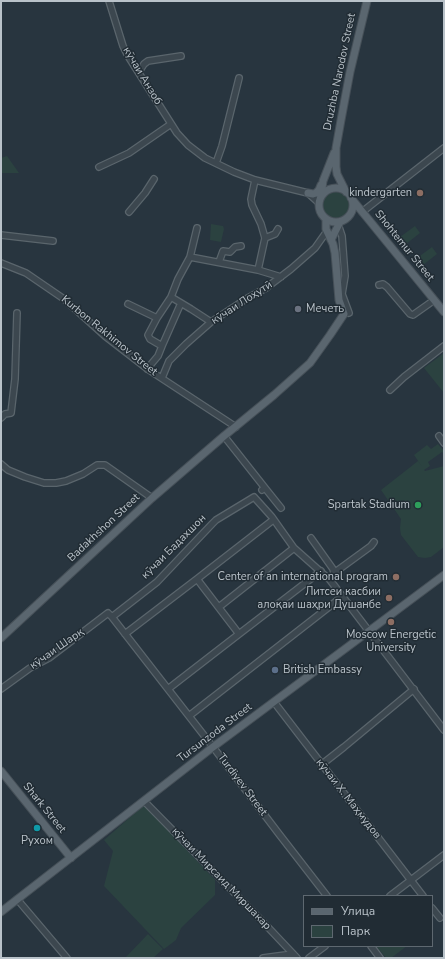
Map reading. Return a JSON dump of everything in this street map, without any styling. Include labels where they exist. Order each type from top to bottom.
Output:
[{"type":"main road","name":"Druzhba Narodov Street","points":[[336,148],[350,72],[367,1]]},
{"type":"main road","points":[[308,193],[313,194],[319,190],[336,148]]},
{"type":"main road","points":[[336,148],[337,174],[353,203],[353,208],[349,217]]},
{"type":"main road","points":[[323,181],[320,212],[326,219],[339,223],[362,212]]},
{"type":"main road","points":[[320,200],[326,191],[333,188],[346,192]]},
{"type":"main road","name":"Shohtemur Street","points":[[351,198],[444,312]]},
{"type":"main road","points":[[236,427],[274,396],[310,363],[344,314],[339,300],[336,260],[332,242],[326,229],[326,219]]},
{"type":"main road","points":[[332,242],[339,223]]},
{"type":"main road","name":"Badakhshon Street","points":[[1,638],[152,498],[236,427]]},
{"type":"main road","name":"Tursunzoda Street","points":[[1,912],[213,747],[444,575]]},
{"type":"main road","name":"Shark Street","points":[[1,771],[71,858]]},
{"type":"street","name":"кӯчаи Анзоб","points":[[109,1],[123,46],[171,124],[188,145],[205,158],[234,172],[255,180],[308,193]]},
{"type":"street","points":[[138,72],[148,61],[182,56]]},
{"type":"street","points":[[216,163],[222,146],[239,78]]},
{"type":"street","points":[[99,167],[129,153],[171,124]]},
{"type":"street","points":[[362,212],[444,148]]},
{"type":"street","points":[[129,212],[145,193],[154,179]]},
{"type":"street","points":[[255,180],[251,199],[252,205],[261,224],[265,238],[258,270]]},
{"type":"street","points":[[308,193],[320,200]]},
{"type":"street","points":[[339,223],[342,236],[345,276],[342,294],[350,313]]},
{"type":"street","points":[[162,346],[148,337],[150,330],[156,318],[171,297],[178,279],[190,257],[197,228]]},
{"type":"street","points":[[265,238],[275,234],[278,229]]},
{"type":"street","name":"кӯчаи Лоҳутӣ","points":[[162,378],[169,361],[186,344],[211,322],[281,277],[315,248],[327,231]]},
{"type":"street","points":[[1,235],[53,241]]},
{"type":"street","points":[[219,262],[223,251],[230,252],[235,247],[241,246]]},
{"type":"street","points":[[190,257],[258,270],[281,277]]},
{"type":"street","name":"Kurbon Rakhimov Street","points":[[1,263],[26,274],[64,299],[105,336],[147,369],[236,427]]},
{"type":"street","points":[[378,285],[383,284],[387,287],[410,314],[413,315],[430,303]]},
{"type":"street","points":[[171,297],[211,322]]},
{"type":"street","points":[[147,369],[158,356],[181,303]]},
{"type":"street","points":[[128,304],[156,318]]},
{"type":"street","points":[[1,418],[5,414],[11,413],[15,379],[17,313]]},
{"type":"street","points":[[390,390],[404,377],[444,346]]},
{"type":"street","points":[[224,436],[264,489],[282,508]]},
{"type":"street","points":[[439,436],[444,443]]},
{"type":"street","points":[[1,464],[8,470],[44,483],[66,481],[83,474],[97,465],[104,465],[152,498]]},
{"type":"street","name":"кӯчаи Бадахшон","points":[[112,617],[157,582],[216,520],[254,497],[269,513],[273,520]]},
{"type":"street","points":[[125,634],[273,520],[294,548],[330,580],[444,730]]},
{"type":"street","points":[[311,538],[333,569],[334,573]]},
{"type":"street","points":[[330,580],[334,573],[371,546],[374,542]]},
{"type":"street","points":[[219,607],[294,548]]},
{"type":"street","points":[[168,689],[320,571]]},
{"type":"street","points":[[197,580],[240,634]]},
{"type":"street","points":[[189,716],[343,596]]},
{"type":"street","name":"кӯчаи Шарқ","points":[[1,689],[30,668],[49,658],[108,613],[112,617]]},
{"type":"street","name":"Turdiyev Street","points":[[112,617],[326,895]]},
{"type":"street","points":[[321,765],[414,689]]},
{"type":"street","name":"кӯчаи Х. Маҳмудов","points":[[274,702],[422,895]]},
{"type":"street","name":"кӯчаи Мирсаид Миршакар","points":[[144,801],[264,922],[295,956]]},
{"type":"street","points":[[391,895],[444,855]]},
{"type":"street","points":[[17,900],[67,958]]},
{"type":"street","points":[[433,909],[440,918]]},
{"type":"street","points":[[309,958],[323,947]]},
{"type":"street","points":[[371,947],[380,958]]},
{"type":"street","points":[[263,958],[295,956]]},
{"type":"green space","points":[[7,156],[19,173],[1,173],[1,158]]},
{"type":"green space","points":[[336,192],[345,196],[349,205],[345,214],[336,218],[327,214],[323,205],[327,196]]},
{"type":"green space","points":[[211,224],[223,226],[224,229],[221,242],[210,240]]},
{"type":"green space","points":[[415,226],[420,233],[406,244],[400,237]]},
{"type":"green space","points":[[432,247],[437,254],[423,265],[417,258]]},
{"type":"green space","points":[[444,353],[444,393],[424,368]]},
{"type":"green space","name":"Spartak Stadium","points":[[438,444],[444,451],[444,454],[442,452],[428,462],[430,466],[424,470],[444,466],[444,547],[431,557],[418,557],[401,535],[401,519],[381,490],[418,461],[423,468],[414,455],[427,445],[431,449]]},
{"type":"green space","points":[[144,805],[215,880],[215,895],[181,928],[176,940],[164,949],[104,886],[113,851],[104,840]]},
{"type":"green space","points":[[148,934],[163,949],[153,958],[125,958]]},
{"type":"green space","points":[[377,947],[406,947],[391,958],[386,958]]},
{"type":"place","name":"kindergarten","points":[[420,193]]},
{"type":"place","name":"Мечеть","points":[[298,309]]},
{"type":"place","name":"Spartak Stadium","points":[[418,505]]},
{"type":"place","name":"Сenter of an international program","points":[[396,577]]},
{"type":"place","name":"Литсеи касбии алоқаи шаҳри Душанбе","points":[[389,598]]},
{"type":"place","name":"Moscow Energetic University","points":[[391,622]]},
{"type":"place","name":"British Embassy","points":[[275,670]]},
{"type":"place","name":"Рухом","points":[[37,828]]}]
